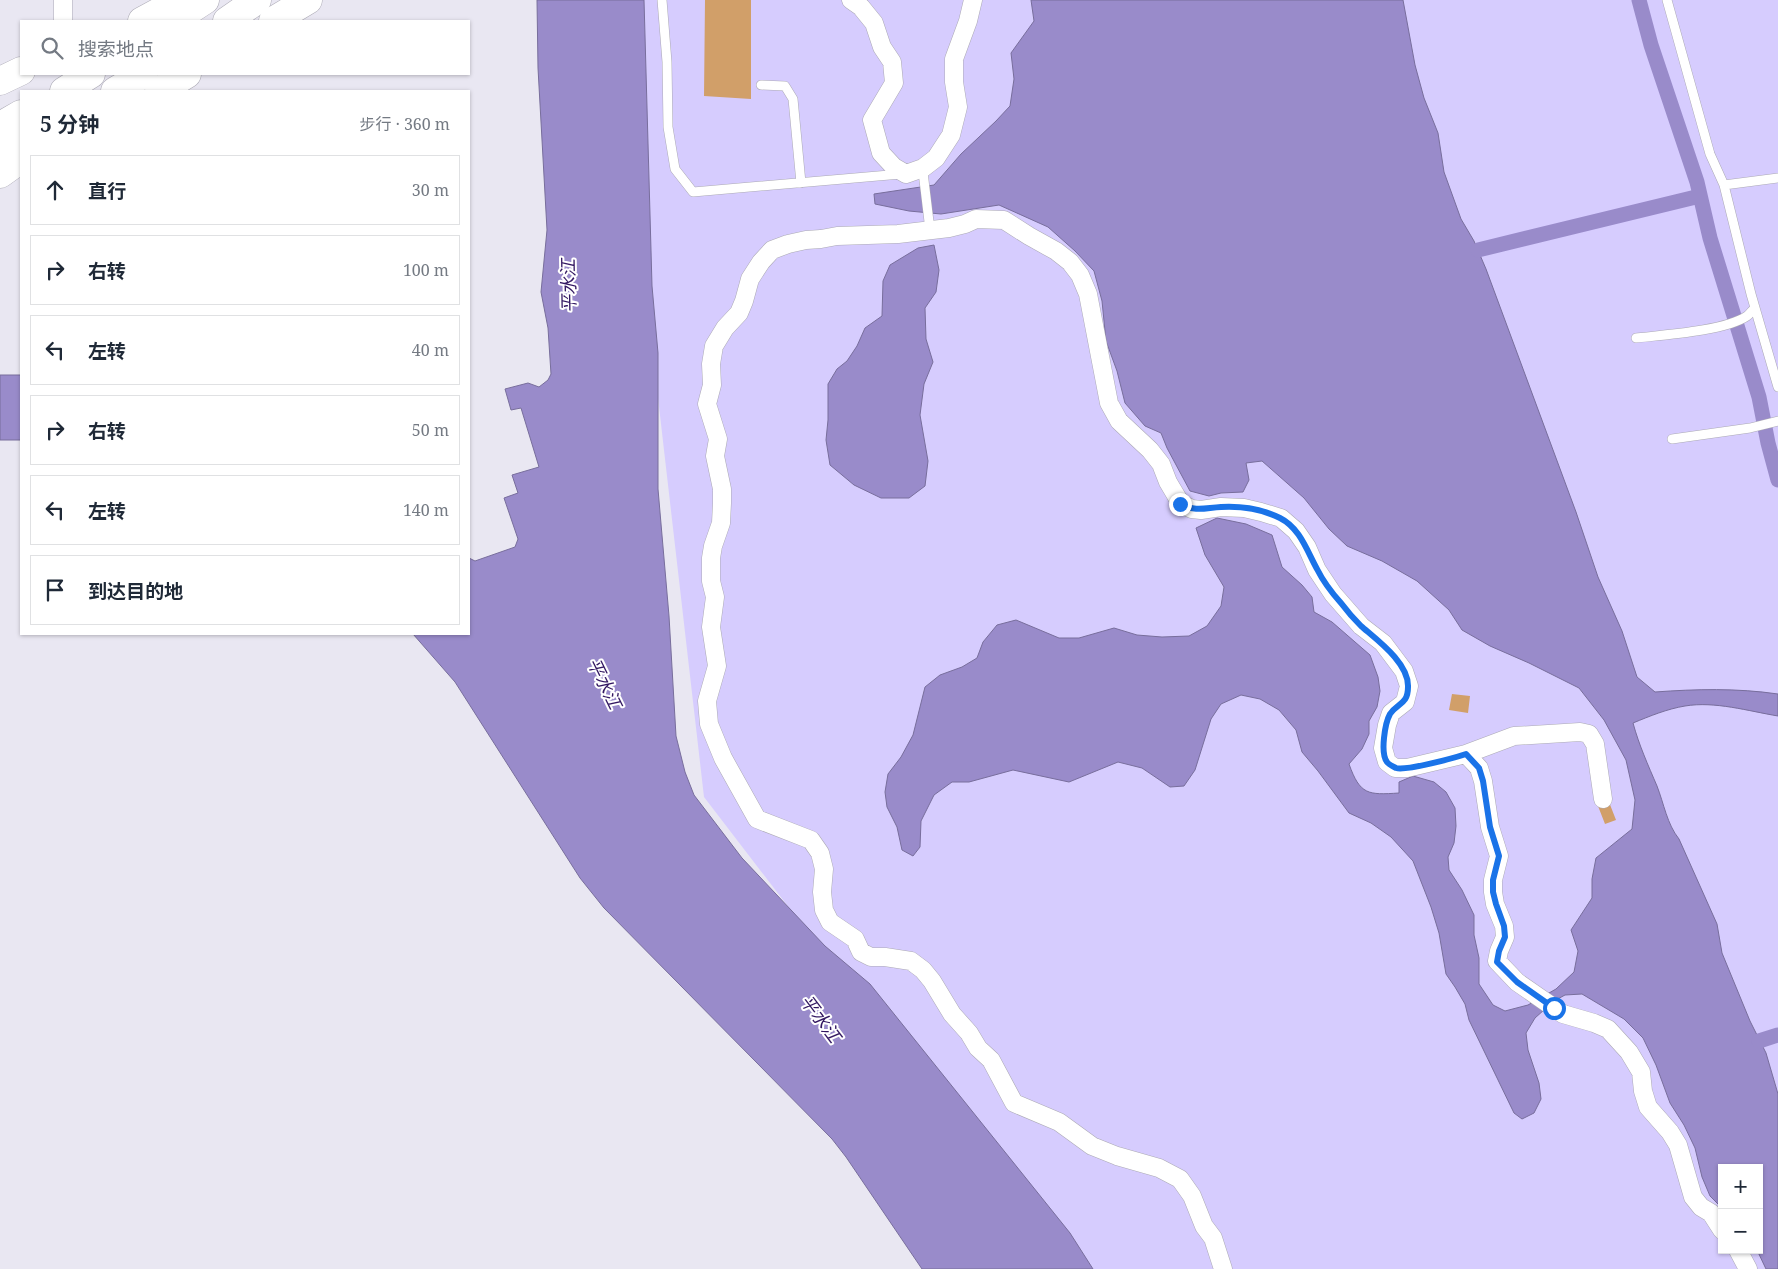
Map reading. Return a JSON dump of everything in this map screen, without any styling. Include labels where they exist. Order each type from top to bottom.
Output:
[{"type":"main road","points":[[144,20],[181,0]]},
{"type":"main road","points":[[175,20],[205,0]]},
{"type":"main road","points":[[228,20],[257,0]]},
{"type":"main road","points":[[276,20],[308,0]]},
{"type":"main road","points":[[0,81],[20,71]]},
{"type":"main road","points":[[66,90],[89,75]]},
{"type":"main road","points":[[117,90],[142,75]]},
{"type":"main road","points":[[161,90],[185,75]]},
{"type":"main road","points":[[0,112],[20,105]]},
{"type":"main road","points":[[0,126],[20,115]]},
{"type":"main road","points":[[0,153],[20,142]]},
{"type":"main road","points":[[0,174],[20,160]]},
{"type":"main road","points":[[0,191],[20,179]]},
{"type":"street","points":[[63,0],[64,20]]},
{"type":"street","points":[[851,0],[874,23],[882,47],[892,62],[894,83],[872,120],[881,152],[894,167],[906,174],[923,168],[936,158],[951,135],[958,107],[954,82],[954,59],[968,21],[973,0]]},
{"type":"street","points":[[1223,1269],[1213,1238],[1204,1226],[1192,1196],[1180,1179],[1159,1168],[1117,1156],[1092,1146],[1059,1122],[1014,1103],[991,1060],[978,1048],[969,1033],[952,1014],[923,970],[911,961],[871,957],[861,952],[855,939],[830,922],[824,910],[824,869],[820,853],[811,840],[756,819],[723,758],[709,724],[707,701],[717,666],[711,627],[715,596],[711,581],[711,558],[721,523],[722,503],[722,489],[715,456],[718,439],[707,404],[712,384],[711,364],[714,346],[725,328],[739,313],[750,279],[761,262],[772,250],[806,240],[837,236],[898,234],[949,228],[976,219],[1004,220],[1056,251],[1070,262],[1080,275],[1088,294],[1109,403],[1119,421],[1150,450],[1161,464],[1180,504],[1192,509],[1201,510],[1221,507],[1244,508],[1281,518],[1296,531],[1307,547],[1317,570],[1333,594],[1362,626],[1382,643],[1404,671],[1409,686],[1405,702],[1391,713],[1387,725],[1383,748],[1387,762],[1395,768],[1408,768],[1466,754],[1514,736],[1580,732],[1589,734],[1595,744],[1603,799]]},
{"type":"street","points":[[1466,754],[1479,768],[1483,781],[1490,827],[1499,856],[1493,880],[1493,892],[1504,926],[1505,937],[1497,962],[1517,982],[1563,1014],[1594,1022],[1608,1029],[1629,1052],[1641,1072],[1643,1091],[1648,1107],[1670,1132],[1678,1145],[1693,1198],[1701,1207],[1711,1213],[1718,1224]]},
{"type":"street","points":[[1740,1254],[1748,1269]]},
{"type":"lane","points":[[662,0],[667,62],[668,127],[675,169],[694,192],[923,172],[930,230]]},
{"type":"lane","points":[[1667,0],[1710,154],[1724,185],[1755,308],[1778,387]]},
{"type":"lane","points":[[762,85],[785,86],[793,99],[801,183]]},
{"type":"lane","points":[[1724,185],[1778,178]]},
{"type":"lane","points":[[1636,338],[1690,332],[1726,324],[1746,317],[1755,308]]},
{"type":"lane","points":[[1672,439],[1750,428],[1778,421]]},
{"type":"shaded area","points":[[632,0],[1778,0],[1778,1269],[1066,1269],[704,797],[636,207]]},
{"type":"water","name":"平水江","points":[[537,0],[644,0],[652,286],[658,353],[658,489],[669,616],[676,736],[685,772],[694,795],[742,858],[825,946],[870,984],[1070,1233],[1093,1269],[922,1269],[832,1139],[604,908],[580,878],[455,682],[414,635],[470,635],[470,558],[475,561],[515,547],[518,539],[504,498],[518,493],[512,475],[539,467],[521,408],[511,410],[505,389],[528,383],[539,387],[548,380],[551,374],[548,328],[541,292],[547,230],[538,68]]},
{"type":"water","points":[[1031,0],[1403,0],[1415,65],[1424,98],[1438,133],[1444,172],[1461,219],[1474,241],[1486,269],[1576,512],[1598,577],[1622,631],[1637,677],[1655,692],[1716,690],[1778,694],[1778,716],[1732,707],[1696,705],[1672,709],[1633,723],[1669,820],[1717,924],[1722,953],[1750,1021],[1766,1053],[1778,1094],[1778,1269],[1766,1269],[1759,1254],[1763,1254],[1763,1164],[1718,1164],[1718,1204],[1710,1196],[1702,1177],[1695,1148],[1684,1125],[1670,1103],[1656,1065],[1643,1038],[1624,1019],[1582,994],[1565,995],[1554,1001],[1535,1018],[1526,1033],[1528,1050],[1539,1083],[1541,1099],[1534,1113],[1522,1119],[1514,1113],[1469,1020],[1465,1004],[1446,974],[1439,933],[1413,861],[1391,837],[1371,823],[1349,813],[1302,752],[1296,730],[1279,710],[1260,699],[1241,695],[1221,704],[1211,719],[1195,770],[1184,786],[1170,787],[1142,768],[1118,762],[1069,782],[1013,770],[969,782],[952,782],[934,795],[921,821],[920,847],[913,856],[902,850],[897,827],[887,807],[885,792],[888,774],[901,757],[913,735],[925,687],[940,675],[962,667],[977,658],[983,642],[997,625],[1016,620],[1059,638],[1079,638],[1114,628],[1137,635],[1162,637],[1189,636],[1207,626],[1221,606],[1224,587],[1205,555],[1196,528],[1217,518],[1246,524],[1272,535],[1282,567],[1312,597],[1314,612],[1332,622],[1370,655],[1378,677],[1380,691],[1377,707],[1369,721],[1369,734],[1362,749],[1349,764],[1357,782],[1366,791],[1372,793],[1399,793],[1399,782],[1413,776],[1434,782],[1446,792],[1455,808],[1456,826],[1454,843],[1448,857],[1449,870],[1462,890],[1474,915],[1474,935],[1479,958],[1479,984],[1493,1005],[1505,1011],[1528,1005],[1556,989],[1574,972],[1578,951],[1571,930],[1592,898],[1592,879],[1596,858],[1632,829],[1635,800],[1626,760],[1604,720],[1579,688],[1490,646],[1462,630],[1449,610],[1417,581],[1382,561],[1347,546],[1329,529],[1304,498],[1262,461],[1246,463],[1249,480],[1243,492],[1221,493],[1209,496],[1190,491],[1161,433],[1145,426],[1125,403],[1117,371],[1106,341],[1102,301],[1094,271],[1048,227],[999,205],[941,214],[909,211],[875,204],[874,194],[934,185],[961,154],[1010,106],[1014,79],[1011,53],[1034,21]]},
{"type":"water","points":[[934,245],[939,270],[936,292],[925,308],[926,339],[933,362],[924,384],[920,415],[928,461],[925,486],[909,498],[881,498],[854,485],[830,465],[826,440],[828,384],[837,369],[847,361],[857,346],[865,328],[882,316],[883,281],[890,265],[918,248]]},
{"type":"water","points":[[0,375],[20,375],[20,440],[0,440]]},
{"type":"building","points":[[705,0],[751,0],[751,99],[704,96]]},
{"type":"building","points":[[1452,694],[1470,696],[1468,713],[1449,710]]},
{"type":"building","points":[[1609,802],[1616,820],[1605,824],[1598,806]]},
{"type":"waterway","points":[[1639,0],[1651,45],[1697,182],[1710,238],[1759,397],[1778,480]]},
{"type":"waterway","points":[[1478,250],[1700,196]]},
{"type":"waterway","points":[[1759,1041],[1778,1035]]},
{"type":"route","points":[[1180,504],[1192,509],[1201,510],[1221,507],[1244,508],[1281,518],[1296,531],[1307,547],[1317,570],[1333,594],[1362,626],[1382,643],[1404,671],[1409,686],[1405,702],[1391,713],[1387,725],[1383,748],[1387,762],[1395,768],[1408,768],[1466,754],[1479,768],[1483,781],[1490,827],[1499,856],[1493,880],[1493,892],[1504,926],[1505,937],[1497,962],[1517,982],[1554,1008]]}]
